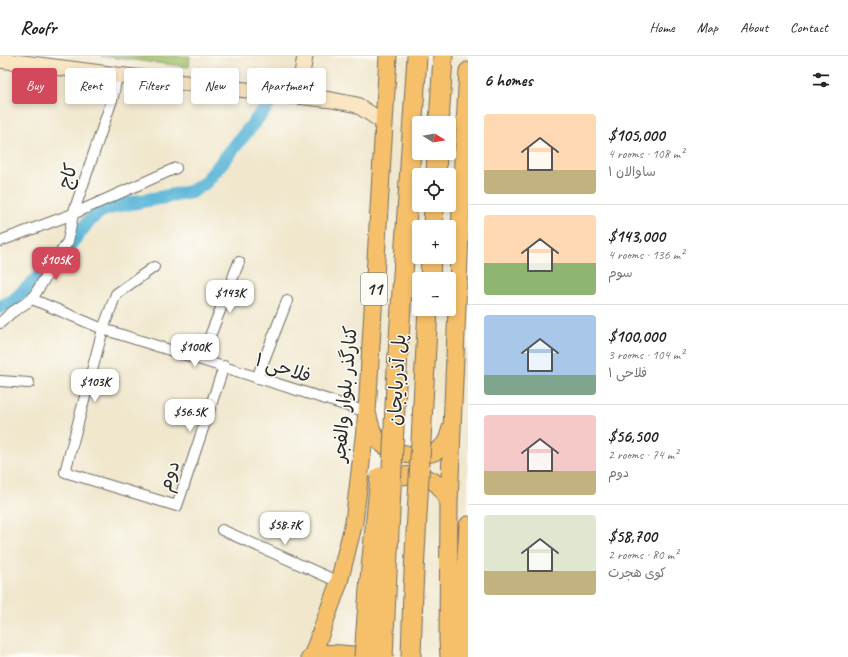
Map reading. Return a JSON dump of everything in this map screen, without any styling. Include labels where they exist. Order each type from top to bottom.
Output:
[{"type":"highway","name":"پل آذربایجان","points":[[383,657],[396,385],[417,56]]},
{"type":"highway","points":[[439,116],[443,56]]},
{"type":"highway","name":"پل آذربایجان","points":[[411,657],[413,591],[428,316]]},
{"type":"highway","points":[[364,657],[368,589],[379,481],[396,385]]},
{"type":"main road","points":[[303,68],[306,56]]},
{"type":"main road","name":"کنارگذر بلوار والفجر","points":[[312,656],[339,582],[354,522],[367,412],[388,56]]},
{"type":"main road","points":[[0,60],[117,76],[247,91]]},
{"type":"main road","points":[[449,657],[449,503],[468,71]]},
{"type":"main road","points":[[326,99],[356,105],[383,122]]},
{"type":"main road","points":[[367,412],[371,428],[377,439],[384,446],[405,455],[419,456],[436,451],[444,445],[453,423]]},
{"type":"main road","name":"11","points":[[354,522],[372,497],[386,482],[402,476],[420,476],[437,484],[449,503]]},
{"type":"main road","points":[[460,657],[468,525]]},
{"type":"main road","points":[[312,656],[330,653],[368,657]]},
{"type":"street","name":"کاج","points":[[0,241],[72,214],[113,97],[117,76]]},
{"type":"street","points":[[0,323],[11,313],[32,299],[68,241],[72,214],[176,168]]},
{"type":"street","points":[[201,359],[239,262]]},
{"type":"street","points":[[103,329],[116,294],[154,267]]},
{"type":"street","name":"فلاحی ۱","points":[[32,299],[103,329],[367,412]]},
{"type":"street","points":[[257,378],[287,301]]},
{"type":"street","name":"دوم","points":[[103,329],[64,472],[177,506],[224,366]]},
{"type":"street","points":[[0,381],[29,384]]},
{"type":"street","points":[[222,530],[339,582]]},
{"type":"green space","points":[[101,56],[190,56],[189,67]]},
{"type":"waterway","points":[[0,307],[13,301],[58,259],[88,222],[100,211],[115,206],[191,192],[206,182],[269,104]]}]
